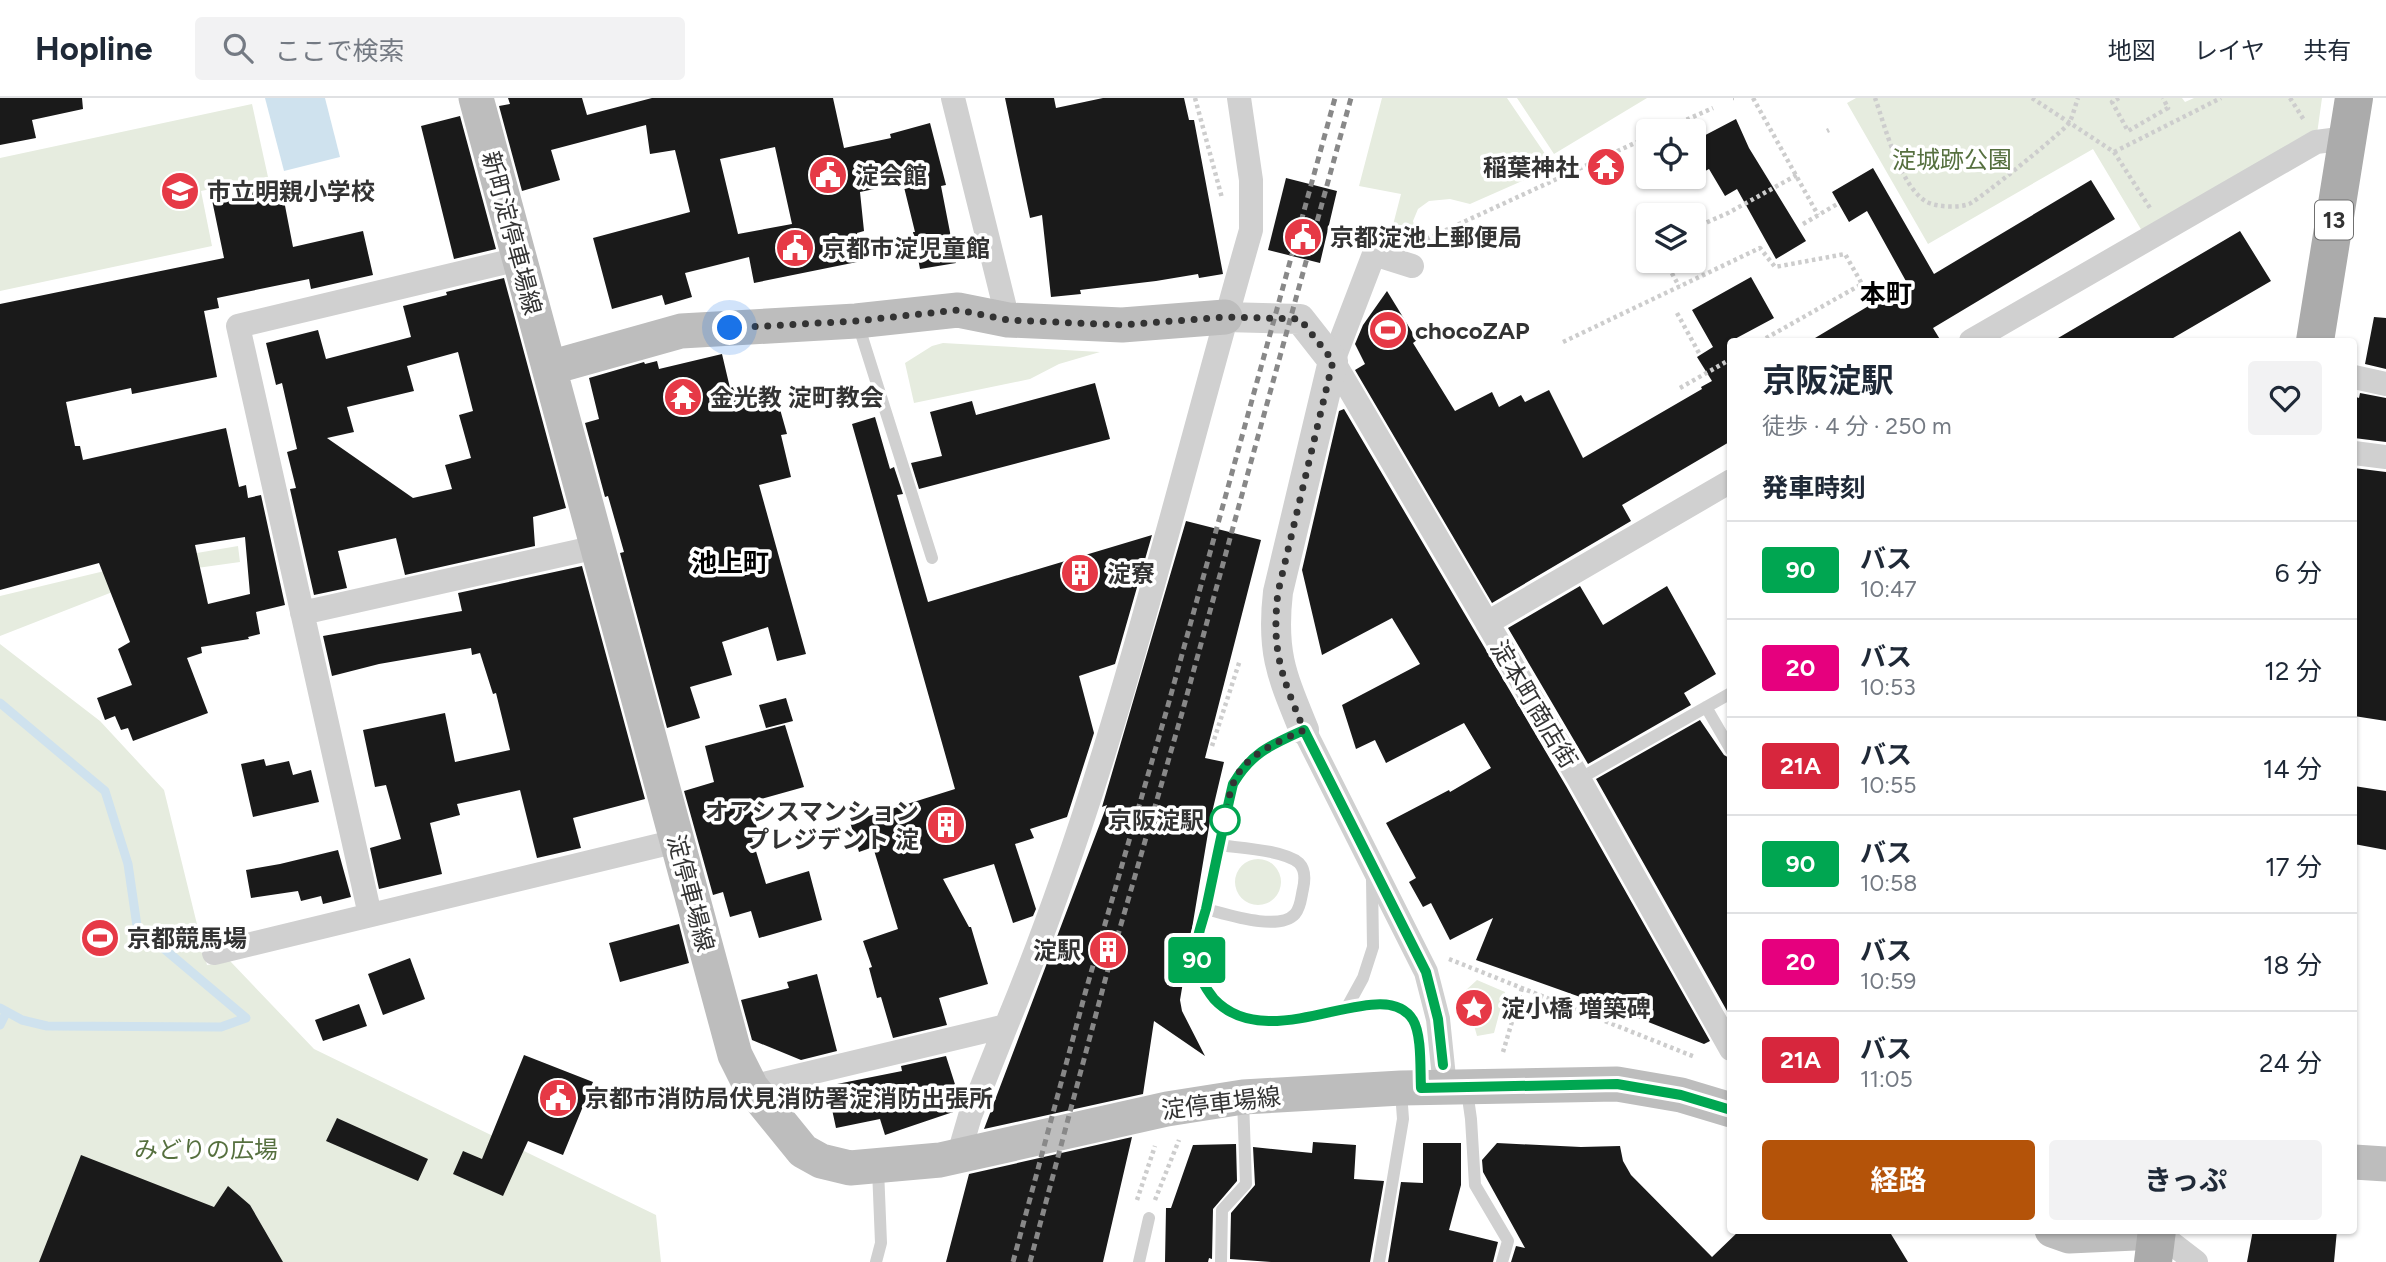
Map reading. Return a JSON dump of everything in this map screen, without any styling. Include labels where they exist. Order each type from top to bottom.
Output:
[{"type":"main road","name":"新町淀停車場線","points":[[476,98],[549,368]]},
{"type":"main road","name":"13","points":[[2315,338],[2354,98]]},
{"type":"main road","points":[[549,368],[681,331],[856,321],[958,310],[1008,320],[1122,325],[1225,317]]},
{"type":"main road","name":"淀停車場線","points":[[549,368],[735,1055],[751,1087],[803,1151],[821,1161],[850,1168],[958,1157],[1167,1109],[1243,1097],[1433,1087],[1617,1084],[1727,1102]]},
{"type":"main road","points":[[2357,1162],[2386,1164]]},
{"type":"main road","points":[[2063,1234],[2152,1243]]},
{"type":"street","points":[[953,98],[1008,320]]},
{"type":"street","points":[[958,1157],[971,1116],[1034,958],[1112,731],[1251,230],[1251,180],[1239,98]]},
{"type":"street","points":[[1976,338],[2316,142],[2347,138]]},
{"type":"street","points":[[1407,264],[1374,254],[1333,361],[1278,592],[1275,620],[1281,673],[1304,730],[1426,972],[1433,992],[1438,1019],[1433,1087]]},
{"type":"street","points":[[370,915],[238,326],[519,259]]},
{"type":"street","points":[[1225,317],[1300,319],[1333,361]]},
{"type":"street","name":"淀本町商店街","points":[[1333,361],[1579,779],[1727,1042]]},
{"type":"street","points":[[2357,378],[2386,384]]},
{"type":"street","points":[[2357,453],[2386,457]]},
{"type":"street","points":[[1487,623],[1727,483]]},
{"type":"street","points":[[302,613],[597,547]]},
{"type":"street","points":[[214,953],[677,841]]},
{"type":"street","points":[[751,1087],[1006,1026]]},
{"type":"street","points":[[2152,1243],[2196,1262]]},
{"type":"lane","points":[[856,321],[932,558]]},
{"type":"lane","points":[[1579,779],[1727,695]]},
{"type":"lane","points":[[1706,707],[1727,743]]},
{"type":"lane","points":[[1304,730],[1269,746],[1243,767],[1233,784],[1196,954],[1205,988],[1223,1008],[1237,1017],[1281,1022],[1370,1003],[1384,1003],[1404,1011],[1412,1018],[1433,1087],[1471,1119],[1475,1185],[1508,1241],[1502,1262]]},
{"type":"lane","points":[[1206,909],[1268,923],[1293,917],[1299,908],[1303,890],[1304,871],[1298,863],[1266,852],[1219,845]]},
{"type":"lane","points":[[1346,1009],[1363,978],[1373,947],[1371,865]]},
{"type":"lane","points":[[1379,1262],[1403,1119],[1433,1087]]},
{"type":"lane","points":[[1221,1262],[1222,1210],[1246,1184],[1243,1097]]},
{"type":"lane","points":[[876,1262],[881,1243],[878,1166]]},
{"type":"lane","points":[[1139,1262],[1150,1218]]},
{"type":"path","points":[[1195,98],[1224,205]]},
{"type":"path","points":[[1754,98],[1818,215]]},
{"type":"path","points":[[1875,98],[1898,160],[1915,191],[1928,203],[1946,205],[1968,204],[2069,124],[2078,98]]},
{"type":"path","points":[[2032,98],[2114,152],[2162,230]]},
{"type":"path","points":[[2119,98],[2112,102],[2128,131],[2168,108],[2163,98]]},
{"type":"path","points":[[2114,152],[2221,98]]},
{"type":"path","points":[[1688,119],[1713,108]]},
{"type":"path","points":[[1407,264],[1415,244],[1636,143]]},
{"type":"path","points":[[1706,223],[1797,175]]},
{"type":"path","points":[[1803,224],[1839,203]]},
{"type":"path","points":[[1563,342],[1760,248],[1775,267],[1846,254],[1862,284],[1766,338]]},
{"type":"path","points":[[1672,273],[1679,286]]},
{"type":"path","points":[[1677,313],[1699,353]]},
{"type":"path","points":[[1680,388],[1727,361]]},
{"type":"path","points":[[1212,746],[1240,660]]},
{"type":"path","points":[[1439,955],[1695,1057]]},
{"type":"path","points":[[1503,1052],[1522,988]]},
{"type":"path","points":[[1155,1199],[1178,1142]]},
{"type":"path","points":[[1136,1203],[1156,1143]]},
{"type":"green space","points":[[1382,98],[1507,98],[1554,167],[1470,204],[1450,199],[1429,201],[1418,209],[1413,221],[1417,236],[1394,237],[1393,225],[1401,194],[1359,186]]},
{"type":"green space","points":[[1517,98],[1647,98],[1554,154]]},
{"type":"green space","name":"淀城跡公園","points":[[1856,98],[2182,98],[2185,102],[2194,98],[2322,98],[2317,134],[2142,231],[2093,149],[1928,244],[1847,103]]},
{"type":"green space","points":[[252,104],[268,177],[201,191],[212,246],[0,291],[0,158]]},
{"type":"green space","points":[[943,343],[1100,352],[1059,364],[1030,379],[914,403],[905,363],[932,346]]},
{"type":"green space","points":[[238,546],[240,562],[161,573],[0,636],[0,596],[138,563]]},
{"type":"green space","name":"京都競馬場","points":[[0,644],[100,721],[164,790],[207,965],[230,961],[314,1049],[656,1215],[661,1262],[0,1262]]},
{"type":"green space","points":[[1258,859],[1274,866],[1281,882],[1274,898],[1258,905],[1242,898],[1235,882],[1242,866]]},
{"type":"green space","points":[[1477,980],[1505,992],[1494,1033],[1477,1036],[1472,1018],[1486,1014],[1492,1007],[1491,1000],[1486,995],[1467,997],[1465,991]]},
{"type":"water","points":[[265,98],[325,98],[340,157],[284,171]]},
{"type":"building","points":[[0,98],[82,98],[83,109],[32,120],[36,138],[0,145]]},
{"type":"building","points":[[508,98],[582,98],[587,115],[652,98],[833,98],[844,148],[891,138],[890,134],[930,123],[946,185],[941,186],[956,263],[920,269],[915,232],[903,183],[860,192],[864,231],[857,233],[862,261],[754,283],[749,257],[685,273],[692,297],[665,305],[662,295],[612,309],[593,238],[690,212],[675,150],[650,154],[646,125],[551,150],[560,180],[522,191],[499,106],[510,104]],"holes":[[[775,147],[792,224],[738,234],[720,159]]]},
{"type":"building","points":[[1005,98],[1054,98],[1056,108],[1103,98],[1184,98],[1189,120],[1194,120],[1223,274],[1199,278],[1198,274],[1080,290],[1081,294],[1051,297],[1042,215],[1030,218]]},
{"type":"building","points":[[460,116],[496,249],[454,259],[421,126]]},
{"type":"building","points":[[1736,119],[1749,148],[1806,241],[1776,259],[1737,189],[1725,196],[1709,169],[1706,171],[1706,135]]},
{"type":"building","points":[[1873,168],[1934,274],[2091,180],[2115,219],[1933,328],[1939,338],[1815,338],[1907,283],[1867,211],[1849,222],[1832,192]]},
{"type":"building","points":[[1286,178],[1337,191],[1320,263],[1268,250]]},
{"type":"building","points":[[281,185],[293,247],[363,231],[373,275],[311,289],[309,279],[217,298],[219,308],[204,311],[217,377],[132,394],[131,388],[66,402],[75,446],[80,446],[83,460],[226,428],[239,487],[246,485],[248,498],[261,495],[285,605],[256,612],[260,634],[248,637],[249,639],[201,647],[202,653],[187,658],[208,713],[133,741],[128,728],[121,730],[115,716],[105,720],[97,698],[132,685],[118,649],[130,642],[99,563],[0,590],[0,304],[224,258],[212,200]],"holes":[[[245,537],[250,594],[208,604],[195,545]]]},
{"type":"building","points":[[2240,231],[2271,281],[2173,338],[2058,338]]},
{"type":"building","points":[[1751,277],[1774,318],[1737,338],[1727,338],[1727,443],[1622,505],[1631,521],[1492,603],[1355,370],[1365,364],[1355,344],[1363,325],[1387,291],[1417,340],[1413,343],[1455,411],[1492,392],[1499,407],[1521,395],[1525,402],[1549,390],[1583,458],[1712,381],[1697,357],[1713,347],[1692,310]]},
{"type":"building","points":[[504,278],[566,508],[533,517],[535,546],[405,575],[396,538],[338,551],[347,588],[314,595],[290,489],[296,488],[287,452],[297,449],[282,383],[276,385],[266,343],[318,330],[326,359],[411,337],[403,306],[447,295],[446,292]],"holes":[[[458,352],[473,411],[459,415],[471,458],[445,465],[452,489],[413,498],[327,438],[354,432],[347,407],[414,391],[407,366]]]},
{"type":"building","points":[[2374,317],[2386,318],[2386,369],[2365,364]]},
{"type":"building","points":[[722,354],[730,388],[748,383],[750,390],[767,385],[770,397],[776,395],[787,434],[781,435],[791,477],[759,485],[806,654],[777,661],[768,627],[722,642],[732,675],[690,687],[700,718],[667,728],[620,553],[624,552],[608,496],[605,497],[585,423],[599,419],[589,378],[644,362],[657,361],[659,369]]},
{"type":"building","points":[[1095,383],[1110,439],[919,489],[911,463],[942,456],[930,412],[972,401],[976,415]]},
{"type":"building","points":[[2360,393],[2386,398],[2386,442],[2357,438],[2357,397]]},
{"type":"building","points":[[1344,409],[1566,786],[1710,1041],[1704,1044],[1476,960],[1493,918],[1450,940],[1431,903],[1423,907],[1409,882],[1416,878],[1386,823],[1449,790],[1450,792],[1491,768],[1464,723],[1386,763],[1375,740],[1356,749],[1342,705],[1420,664],[1392,618],[1322,655],[1302,570],[1339,411]]},
{"type":"building","points":[[875,417],[890,469],[894,467],[903,494],[897,495],[928,602],[1152,535],[1115,664],[1079,676],[1094,733],[1067,817],[1030,829],[1034,838],[1015,844],[1036,909],[1033,916],[1013,923],[994,864],[943,879],[971,927],[988,984],[939,998],[947,1025],[893,1038],[881,997],[877,998],[869,968],[872,967],[863,941],[898,929],[873,847],[859,852],[850,822],[955,789],[852,424]]},
{"type":"building","points":[[2357,468],[2386,472],[2386,721],[2357,716]]},
{"type":"building","name":"淀駅","points":[[1186,521],[1261,540],[1205,758],[1224,762],[1210,821],[1180,1000],[1182,1011],[1205,1056],[1154,1021],[1143,1094],[984,1129],[1107,805],[1102,807]]},
{"type":"building","points":[[582,566],[645,799],[573,818],[581,848],[537,858],[520,790],[457,804],[460,815],[430,823],[442,874],[379,889],[370,848],[401,839],[386,785],[375,787],[363,730],[445,713],[455,762],[510,750],[496,693],[493,694],[480,653],[472,655],[471,648],[379,664],[332,676],[323,636],[462,611],[458,593]]},
{"type":"building","points":[[1580,586],[1603,625],[1667,586],[1716,674],[1684,693],[1691,705],[1588,764],[1508,628]]},
{"type":"building","points":[[786,698],[793,721],[766,728],[759,705]]},
{"type":"building","points":[[1700,720],[1727,757],[1727,1011],[1596,779]]},
{"type":"building","points":[[785,725],[804,787],[750,802],[759,836],[752,838],[766,884],[809,871],[822,920],[759,938],[751,911],[730,917],[723,892],[713,895],[684,791],[714,782],[705,746]]},
{"type":"building","points":[[264,759],[266,766],[289,761],[293,775],[311,770],[319,802],[253,817],[241,764]]},
{"type":"building","points":[[2357,786],[2386,791],[2386,850],[2357,845]]},
{"type":"building","points":[[338,850],[351,897],[323,904],[321,896],[301,901],[298,891],[251,898],[246,870]]},
{"type":"building","points":[[679,924],[689,963],[620,982],[609,943]]},
{"type":"building","points":[[410,958],[425,999],[383,1015],[368,974]]},
{"type":"building","points":[[817,974],[837,1051],[801,1060],[752,1040],[741,1000],[789,988],[787,982]]},
{"type":"building","points":[[359,1004],[367,1026],[323,1041],[315,1020]]},
{"type":"building","points":[[524,1055],[593,1082],[563,1155],[528,1141],[503,1196],[453,1174],[463,1151],[482,1159]]},
{"type":"building","points":[[946,1056],[960,1100],[956,1111],[885,1135],[880,1119],[836,1128],[827,1086],[902,1071],[901,1066]]},
{"type":"building","points":[[337,1118],[428,1159],[418,1181],[326,1141]]},
{"type":"building","points":[[1132,1137],[1103,1262],[946,1262],[969,1174]]},
{"type":"building","points":[[1313,1142],[1356,1145],[1354,1179],[1384,1181],[1370,1262],[1271,1262],[1230,1259],[1231,1213],[1255,1185],[1253,1147],[1312,1153]]},
{"type":"building","points":[[1423,1143],[1461,1143],[1461,1185],[1449,1230],[1498,1242],[1493,1262],[1388,1262],[1401,1182],[1423,1183]]},
{"type":"building","points":[[1497,1143],[1620,1146],[1623,1161],[1631,1175],[1712,1257],[1736,1234],[1891,1234],[1908,1262],[1511,1262],[1516,1246],[1525,1248],[1483,1172],[1482,1160]]},
{"type":"building","points":[[1236,1144],[1237,1181],[1213,1209],[1212,1259],[1209,1258],[1208,1262],[1165,1262],[1166,1208],[1171,1208],[1193,1145]]},
{"type":"building","points":[[81,1155],[214,1207],[228,1186],[250,1205],[283,1262],[39,1262]]},
{"type":"building","points":[[2252,1234],[2337,1234],[2334,1262],[2247,1262]]},
{"type":"waterway","points":[[0,703],[105,791],[128,864],[137,926],[246,1018],[221,1027],[47,1026],[22,1020],[0,1008]]},
{"type":"waterway","points":[[0,1025],[6,1013]]},
{"type":"railway","points":[[1013,1262],[1086,990],[1167,709],[1335,98]]},
{"type":"railway","points":[[1030,1262],[1107,973],[1182,713],[1351,98]]},
{"type":"bus line","name":"90","points":[[1443,1065],[1438,1019],[1426,972],[1304,730],[1269,746],[1251,758],[1233,784],[1196,954],[1205,988],[1223,1008],[1237,1017],[1281,1022],[1370,1003],[1384,1003],[1404,1011],[1412,1018],[1417,1030],[1421,1088],[1617,1084],[1681,1095],[1727,1109]]},
{"type":"place","name":"稲葉神社","points":[[1606,167]]},
{"type":"place","name":"淀会館","points":[[828,175]]},
{"type":"place","name":"市立明親小学校","points":[[180,191]]},
{"type":"place","name":"京都淀池上郵便局","points":[[1303,237]]},
{"type":"place","name":"京都市淀児童館","points":[[795,248]]},
{"type":"place","name":"chocoZAP","points":[[1388,330]]},
{"type":"place","name":"金光教 淀町教会","points":[[683,397]]},
{"type":"place","name":"淀寮","points":[[1080,573]]},
{"type":"place","name":"京阪淀駅","points":[[1225,820]]},
{"type":"place","name":"オアシスマンション プレジデント 淀","points":[[946,825]]},
{"type":"place","name":"京都競馬場","points":[[100,938]]},
{"type":"place","name":"淀駅","points":[[1108,950]]},
{"type":"place","name":"淀小橋 増築碑","points":[[1474,1008]]},
{"type":"place","name":"京都市消防局伏見消防署淀消防出張所","points":[[558,1098]]},
{"type":"district","name":"本町","points":[[1886,294]]},
{"type":"district","name":"池上町","points":[[730,563]]},
{"type":"route","points":[[730,328],[856,321],[958,310],[1008,320],[1122,325],[1225,317],[1300,319],[1333,361],[1278,592],[1275,620],[1281,673],[1304,730],[1259,752],[1243,767],[1233,784],[1224,825],[1225,820]]},
{"type":"park label","name":"みどりの広場","points":[[206,1149]]}]
